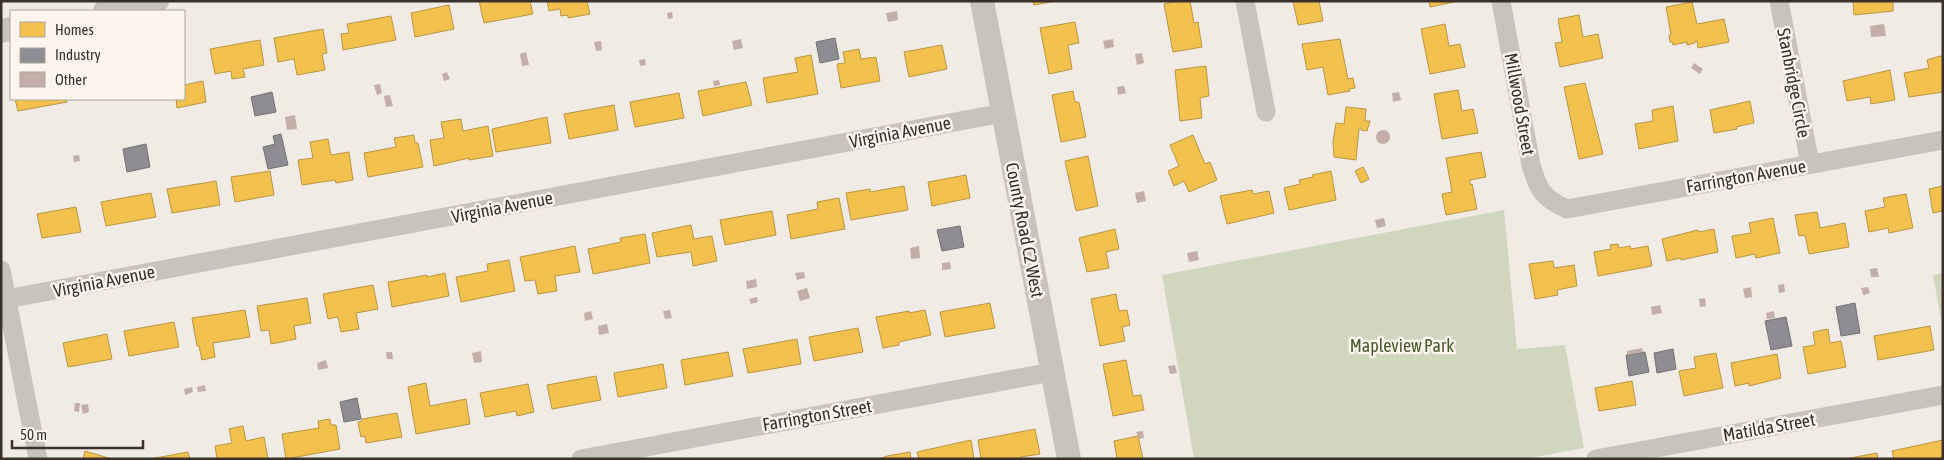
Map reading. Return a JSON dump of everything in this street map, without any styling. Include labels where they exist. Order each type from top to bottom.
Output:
[{"type":"street","points":[[110,10],[157,1]]},
{"type":"street","name":"County Road C2 West","points":[[982,1],[1069,459]]},
{"type":"street","points":[[1245,1],[1266,112]]},
{"type":"street","name":"Millwood Street","points":[[1501,1],[1531,164],[1537,187],[1551,202]]},
{"type":"street","name":"Stanbridge Circle","points":[[1779,1],[1810,164]]},
{"type":"street","name":"Virginia Avenue","points":[[4,300],[1003,113]]},
{"type":"street","name":"Farrington Avenue","points":[[1551,202],[1566,209],[1943,140]]},
{"type":"street","points":[[1,270],[4,300],[38,459]]},
{"type":"street","name":"Farrington Street","points":[[581,459],[1052,372]]},
{"type":"street","name":"Matilda Street","points":[[1596,459],[1943,394]]},
{"type":"green space","name":"Mapleview Park","points":[[1504,210],[1517,349],[1565,345],[1584,448],[1524,459],[1194,459],[1162,275]]},
{"type":"green space","points":[[1943,273],[1943,330],[1933,275]]},
{"type":"building: Homes","points":[[479,1],[530,1],[533,14],[484,23]]},
{"type":"building: Homes","points":[[547,1],[587,1],[590,14],[568,18],[568,15],[561,16],[560,9],[549,11]]},
{"type":"building: Homes","points":[[1033,1],[1055,1],[1034,5]]},
{"type":"building: Homes","points":[[1190,1],[1194,23],[1198,22],[1202,47],[1173,52],[1164,4]]},
{"type":"building: Homes","points":[[1293,1],[1319,1],[1323,21],[1298,25]]},
{"type":"building: Homes","points":[[1429,1],[1454,1],[1454,2],[1430,7]]},
{"type":"building: Homes","points":[[1853,1],[1893,1],[1893,11],[1854,15]]},
{"type":"building: Homes","points":[[1692,2],[1697,24],[1724,19],[1729,42],[1698,48],[1697,41],[1687,45],[1687,42],[1673,45],[1670,42],[1669,35],[1671,35],[1666,7]]},
{"type":"building: Homes","points":[[449,5],[454,29],[415,37],[411,13]]},
{"type":"building: Homes","points":[[1579,15],[1583,37],[1598,34],[1603,58],[1560,67],[1555,43],[1562,42],[1558,19]]},
{"type":"building: Homes","points":[[391,16],[396,40],[343,50],[341,34],[349,33],[347,24]]},
{"type":"building: Homes","points":[[1075,22],[1079,43],[1068,45],[1072,69],[1049,74],[1040,28]]},
{"type":"building: Homes","points":[[1445,24],[1449,46],[1460,44],[1465,67],[1430,74],[1421,29]]},
{"type":"building: Homes","points":[[323,29],[327,53],[322,54],[325,70],[297,75],[294,59],[278,62],[274,38]]},
{"type":"building: Homes","points":[[1340,39],[1348,79],[1353,78],[1355,88],[1349,89],[1350,91],[1328,95],[1323,67],[1307,70],[1302,44]]},
{"type":"building: Homes","points":[[260,40],[264,65],[243,69],[245,77],[232,79],[231,71],[215,74],[210,49]]},
{"type":"building: Homes","points":[[942,45],[947,69],[909,77],[904,52]]},
{"type":"building: Homes","points":[[859,49],[861,59],[876,57],[880,81],[841,88],[837,64],[845,63],[843,52]]},
{"type":"building: Homes","points":[[811,55],[818,94],[767,103],[763,78],[798,72],[795,58]]},
{"type":"building: Homes","points":[[1940,56],[1943,57],[1943,92],[1909,97],[1904,73],[1929,68],[1927,60]]},
{"type":"building: Homes","points":[[1206,66],[1209,96],[1200,98],[1202,118],[1180,121],[1175,70]]},
{"type":"building: Homes","points":[[1890,70],[1895,100],[1871,104],[1870,97],[1847,101],[1843,81]]},
{"type":"building: Homes","points":[[203,81],[206,102],[177,108],[176,100],[185,100],[185,85]]},
{"type":"building: Homes","points":[[746,82],[752,105],[703,116],[698,91]]},
{"type":"building: Homes","points":[[1585,83],[1603,154],[1579,159],[1564,87]]},
{"type":"building: Homes","points":[[1458,90],[1462,111],[1473,109],[1478,133],[1442,139],[1434,94]]},
{"type":"building: Homes","points":[[1073,91],[1075,102],[1079,102],[1086,137],[1061,142],[1052,95]]},
{"type":"building: Homes","points":[[679,93],[684,118],[635,127],[630,102]]},
{"type":"building: Homes","points":[[15,100],[66,100],[67,102],[18,111]]},
{"type":"building: Homes","points":[[1750,101],[1754,123],[1736,127],[1737,129],[1714,133],[1710,110]]},
{"type":"building: Homes","points":[[614,105],[618,130],[569,139],[564,114]]},
{"type":"building: Homes","points":[[1673,106],[1678,141],[1639,149],[1635,124],[1653,121],[1652,110]]},
{"type":"building: Homes","points":[[1346,107],[1366,109],[1365,121],[1370,121],[1367,131],[1359,128],[1356,160],[1334,157],[1333,142],[1336,123],[1344,124]]},
{"type":"building: Homes","points":[[547,117],[551,143],[496,152],[492,129]]},
{"type":"building: Homes","points":[[461,119],[463,131],[488,126],[493,156],[469,160],[469,158],[434,166],[430,140],[444,138],[441,122]]},
{"type":"building: Homes","points":[[414,135],[415,143],[418,143],[423,167],[368,177],[364,153],[396,147],[394,138]]},
{"type":"building: Homes","points":[[1193,135],[1205,164],[1210,162],[1217,180],[1189,192],[1184,181],[1174,186],[1168,171],[1179,166],[1170,145]]},
{"type":"building: Homes","points":[[328,139],[331,155],[349,152],[353,180],[336,183],[335,180],[302,185],[298,160],[313,158],[310,142]]},
{"type":"building: Homes","points":[[1481,152],[1486,177],[1470,180],[1477,209],[1446,215],[1442,194],[1452,192],[1446,158]]},
{"type":"building: Homes","points":[[1088,156],[1098,206],[1076,211],[1065,161]]},
{"type":"building: Homes","points":[[1363,167],[1369,179],[1361,183],[1355,171]]},
{"type":"building: Homes","points":[[270,171],[274,195],[235,202],[231,177]]},
{"type":"building: Homes","points":[[1331,171],[1336,200],[1289,210],[1284,188],[1300,184],[1299,180],[1313,177],[1312,175]]},
{"type":"building: Homes","points":[[966,175],[970,198],[932,206],[928,182]]},
{"type":"building: Homes","points":[[216,181],[220,205],[172,213],[167,189]]},
{"type":"building: Homes","points":[[904,186],[908,210],[851,220],[846,193],[870,189],[870,192]]},
{"type":"building: Homes","points":[[1943,186],[1943,211],[1933,213],[1929,189]]},
{"type":"building: Homes","points":[[1252,190],[1253,194],[1269,191],[1274,213],[1227,224],[1220,196]]},
{"type":"building: Homes","points":[[151,193],[156,217],[106,226],[101,202]]},
{"type":"building: Homes","points":[[1906,194],[1913,228],[1889,233],[1888,228],[1869,232],[1865,211],[1885,207],[1883,198]]},
{"type":"building: Homes","points":[[839,198],[845,229],[791,239],[787,215],[818,209],[817,202]]},
{"type":"building: Homes","points":[[76,207],[81,232],[42,238],[37,214]]},
{"type":"building: Homes","points":[[772,211],[776,235],[725,245],[720,220]]},
{"type":"building: Homes","points":[[1817,212],[1820,228],[1845,223],[1849,247],[1809,254],[1805,235],[1799,236],[1795,215]]},
{"type":"building: Homes","points":[[1773,218],[1780,253],[1756,258],[1755,254],[1736,258],[1732,236],[1751,233],[1749,223]]},
{"type":"building: Homes","points":[[691,225],[694,239],[712,236],[717,261],[693,266],[691,252],[657,257],[652,233]]},
{"type":"building: Homes","points":[[1115,229],[1119,249],[1106,252],[1109,268],[1087,272],[1079,238]]},
{"type":"building: Homes","points":[[1714,229],[1718,252],[1667,261],[1662,239],[1698,230],[1699,232]]},
{"type":"building: Homes","points":[[645,234],[650,263],[593,274],[588,249],[621,242],[620,238]]},
{"type":"building: Homes","points":[[1618,244],[1619,248],[1630,246],[1631,249],[1648,246],[1652,266],[1598,276],[1594,252],[1611,249],[1610,245]]},
{"type":"building: Homes","points":[[575,246],[580,272],[555,276],[557,291],[538,294],[535,280],[525,281],[520,257]]},
{"type":"building: Homes","points":[[509,260],[515,291],[461,302],[456,277],[488,271],[487,264]]},
{"type":"building: Homes","points":[[1553,261],[1554,268],[1574,265],[1577,286],[1557,290],[1558,295],[1535,299],[1529,264]]},
{"type":"building: Homes","points":[[445,273],[449,296],[392,307],[388,282]]},
{"type":"building: Homes","points":[[373,285],[378,309],[356,313],[359,329],[341,332],[338,317],[328,319],[323,294]]},
{"type":"building: Homes","points":[[1116,294],[1119,311],[1127,310],[1130,325],[1122,327],[1125,341],[1100,346],[1091,299]]},
{"type":"building: Homes","points":[[307,298],[311,323],[294,326],[296,339],[271,344],[269,330],[261,331],[257,306]]},
{"type":"building: Homes","points":[[990,303],[995,328],[945,337],[940,312]]},
{"type":"building: Homes","points":[[245,310],[250,337],[213,343],[215,357],[202,360],[199,346],[197,346],[192,318]]},
{"type":"building: Homes","points":[[925,310],[931,335],[899,342],[899,345],[883,348],[876,317]]},
{"type":"building: Homes","points":[[174,322],[179,347],[129,356],[124,331]]},
{"type":"building: Homes","points":[[1930,326],[1934,350],[1878,360],[1874,336]]},
{"type":"building: Homes","points":[[858,328],[863,352],[814,361],[809,337]]},
{"type":"building: Homes","points":[[1828,329],[1830,343],[1841,341],[1846,367],[1808,374],[1803,347],[1815,345],[1813,332]]},
{"type":"building: Homes","points":[[107,334],[112,359],[68,367],[63,343]]},
{"type":"building: Homes","points":[[797,339],[801,364],[748,373],[743,349]]},
{"type":"building: Homes","points":[[728,352],[733,376],[685,385],[681,360]]},
{"type":"building: Homes","points":[[1716,353],[1723,388],[1684,396],[1679,371],[1696,368],[1694,357]]},
{"type":"building: Homes","points":[[1777,354],[1781,378],[1749,386],[1749,383],[1735,386],[1731,363]]},
{"type":"building: Homes","points":[[1126,360],[1133,396],[1141,395],[1144,410],[1113,416],[1103,364]]},
{"type":"building: Homes","points":[[663,364],[667,388],[618,397],[614,373]]},
{"type":"building: Homes","points":[[596,376],[601,400],[552,409],[547,385]]},
{"type":"building: Homes","points":[[1632,381],[1636,405],[1599,411],[1595,388]]},
{"type":"building: Homes","points":[[426,383],[430,406],[466,399],[470,424],[416,434],[408,387]]},
{"type":"building: Homes","points":[[528,384],[534,412],[517,416],[516,411],[485,417],[480,393]]},
{"type":"building: Homes","points":[[397,413],[402,437],[366,443],[365,436],[361,437],[358,422],[362,421],[362,419]]},
{"type":"building: Homes","points":[[330,419],[331,425],[336,425],[340,449],[286,459],[282,434],[319,428],[318,421]]},
{"type":"building: Homes","points":[[243,426],[246,441],[264,437],[268,459],[217,459],[215,446],[232,443],[229,429]]},
{"type":"building: Homes","points":[[1035,429],[1040,454],[1021,457],[1021,459],[981,459],[978,440]]},
{"type":"building: Homes","points":[[1138,436],[1143,459],[1117,459],[1114,441]]},
{"type":"building: Homes","points":[[971,440],[974,459],[919,459],[917,452]]},
{"type":"building: Homes","points":[[1943,440],[1943,459],[1894,459],[1892,451]]},
{"type":"building: Homes","points":[[85,451],[112,459],[83,459]]},
{"type":"building: Homes","points":[[188,452],[190,459],[150,459]]},
{"type":"building: Homes","points":[[910,452],[911,459],[879,459],[887,456]]},
{"type":"building: Homes","points":[[1877,453],[1878,459],[1845,459]]},
{"type":"building: Industry","points":[[835,38],[839,59],[820,63],[816,42]]},
{"type":"building: Industry","points":[[272,92],[276,112],[255,116],[251,97]]},
{"type":"building: Industry","points":[[281,134],[288,165],[268,169],[263,147],[275,144],[273,136]]},
{"type":"building: Industry","points":[[146,144],[150,167],[127,172],[123,149]]},
{"type":"building: Industry","points":[[960,226],[964,247],[942,251],[937,230]]},
{"type":"building: Industry","points":[[1855,303],[1860,333],[1841,336],[1836,307]]},
{"type":"building: Industry","points":[[1786,317],[1792,346],[1771,350],[1765,321]]},
{"type":"building: Industry","points":[[1673,349],[1676,369],[1657,373],[1654,353]]},
{"type":"building: Industry","points":[[1645,352],[1649,372],[1629,376],[1626,355]]},
{"type":"building: Industry","points":[[357,398],[361,419],[344,422],[340,402]]},
{"type":"building: Other","points":[[897,11],[898,20],[888,22],[886,13]]},
{"type":"building: Other","points":[[672,12],[673,18],[668,19],[667,13]]},
{"type":"building: Other","points":[[1884,24],[1886,36],[1871,37],[1870,26]]},
{"type":"building: Other","points":[[741,39],[743,48],[734,50],[732,41]]},
{"type":"building: Other","points":[[1113,39],[1114,47],[1105,49],[1103,41]]},
{"type":"building: Other","points":[[601,41],[602,50],[596,51],[594,42]]},
{"type":"building: Other","points":[[526,52],[529,65],[522,66],[520,54]]},
{"type":"building: Other","points":[[1142,53],[1144,63],[1137,65],[1135,54]]},
{"type":"building: Other","points":[[645,59],[646,65],[640,66],[639,60]]},
{"type":"building: Other","points":[[1694,63],[1703,69],[1700,74],[1691,68]]},
{"type":"building: Other","points":[[447,72],[450,79],[444,81],[442,74]]},
{"type":"building: Other","points":[[719,80],[720,85],[714,86],[713,81]]},
{"type":"building: Other","points":[[380,84],[382,93],[377,95],[374,85]]},
{"type":"building: Other","points":[[1124,86],[1126,93],[1118,95],[1117,87]]},
{"type":"building: Other","points":[[1399,92],[1401,100],[1393,102],[1392,93]]},
{"type":"building: Other","points":[[390,95],[393,106],[386,107],[384,96]]},
{"type":"building: Other","points":[[295,115],[297,129],[287,130],[285,117]]},
{"type":"building: Other","points":[[1383,130],[1388,132],[1390,137],[1388,142],[1383,144],[1378,142],[1376,137],[1378,132]]},
{"type":"building: Other","points":[[79,155],[80,161],[74,162],[73,156]]},
{"type":"building: Other","points":[[1144,191],[1146,201],[1137,203],[1135,193]]},
{"type":"building: Other","points":[[1384,218],[1386,226],[1377,228],[1375,220]]},
{"type":"building: Other","points":[[919,246],[920,258],[911,259],[910,248]]},
{"type":"building: Other","points":[[1197,251],[1199,260],[1189,262],[1187,253]]},
{"type":"building: Other","points":[[950,262],[951,269],[942,270],[942,263]]},
{"type":"building: Other","points":[[1877,268],[1879,277],[1871,277],[1870,269]]},
{"type":"building: Other","points":[[804,272],[805,278],[797,280],[795,273]]},
{"type":"building: Other","points":[[756,279],[757,287],[747,289],[746,281]]},
{"type":"building: Other","points":[[1784,284],[1785,292],[1779,293],[1778,285]]},
{"type":"building: Other","points":[[1751,287],[1752,297],[1745,298],[1743,289]]},
{"type":"building: Other","points":[[1868,287],[1870,293],[1863,295],[1861,288]]},
{"type":"building: Other","points":[[807,288],[810,298],[800,301],[797,291]]},
{"type":"building: Other","points":[[757,297],[758,302],[751,304],[749,299]]},
{"type":"building: Other","points":[[1705,298],[1706,306],[1700,307],[1699,299]]},
{"type":"building: Other","points":[[1660,305],[1662,313],[1652,315],[1651,307]]},
{"type":"building: Other","points":[[670,310],[672,318],[665,319],[663,311]]},
{"type":"building: Other","points":[[591,311],[593,319],[585,321],[584,313]]},
{"type":"building: Other","points":[[1774,311],[1775,318],[1767,319],[1766,313]]},
{"type":"building: Other","points":[[607,324],[609,333],[599,335],[598,326]]},
{"type":"building: Other","points":[[1642,348],[1643,352],[1627,355],[1627,351]]},
{"type":"building: Other","points":[[481,351],[482,362],[474,363],[472,353]]},
{"type":"building: Other","points":[[386,352],[392,352],[393,359],[387,359]]},
{"type":"building: Other","points":[[326,360],[328,368],[318,370],[317,363]]},
{"type":"building: Other","points":[[1175,365],[1177,373],[1170,374],[1168,366]]},
{"type":"building: Other","points":[[205,385],[206,391],[198,392],[197,387]]},
{"type":"building: Other","points":[[192,387],[193,392],[185,395],[184,389]]},
{"type":"building: Other","points":[[75,403],[80,403],[79,412],[74,411]]},
{"type":"building: Other","points":[[88,404],[89,412],[83,414],[81,405]]},
{"type":"building: Other","points":[[1143,431],[1144,438],[1139,439],[1136,432]]}]
